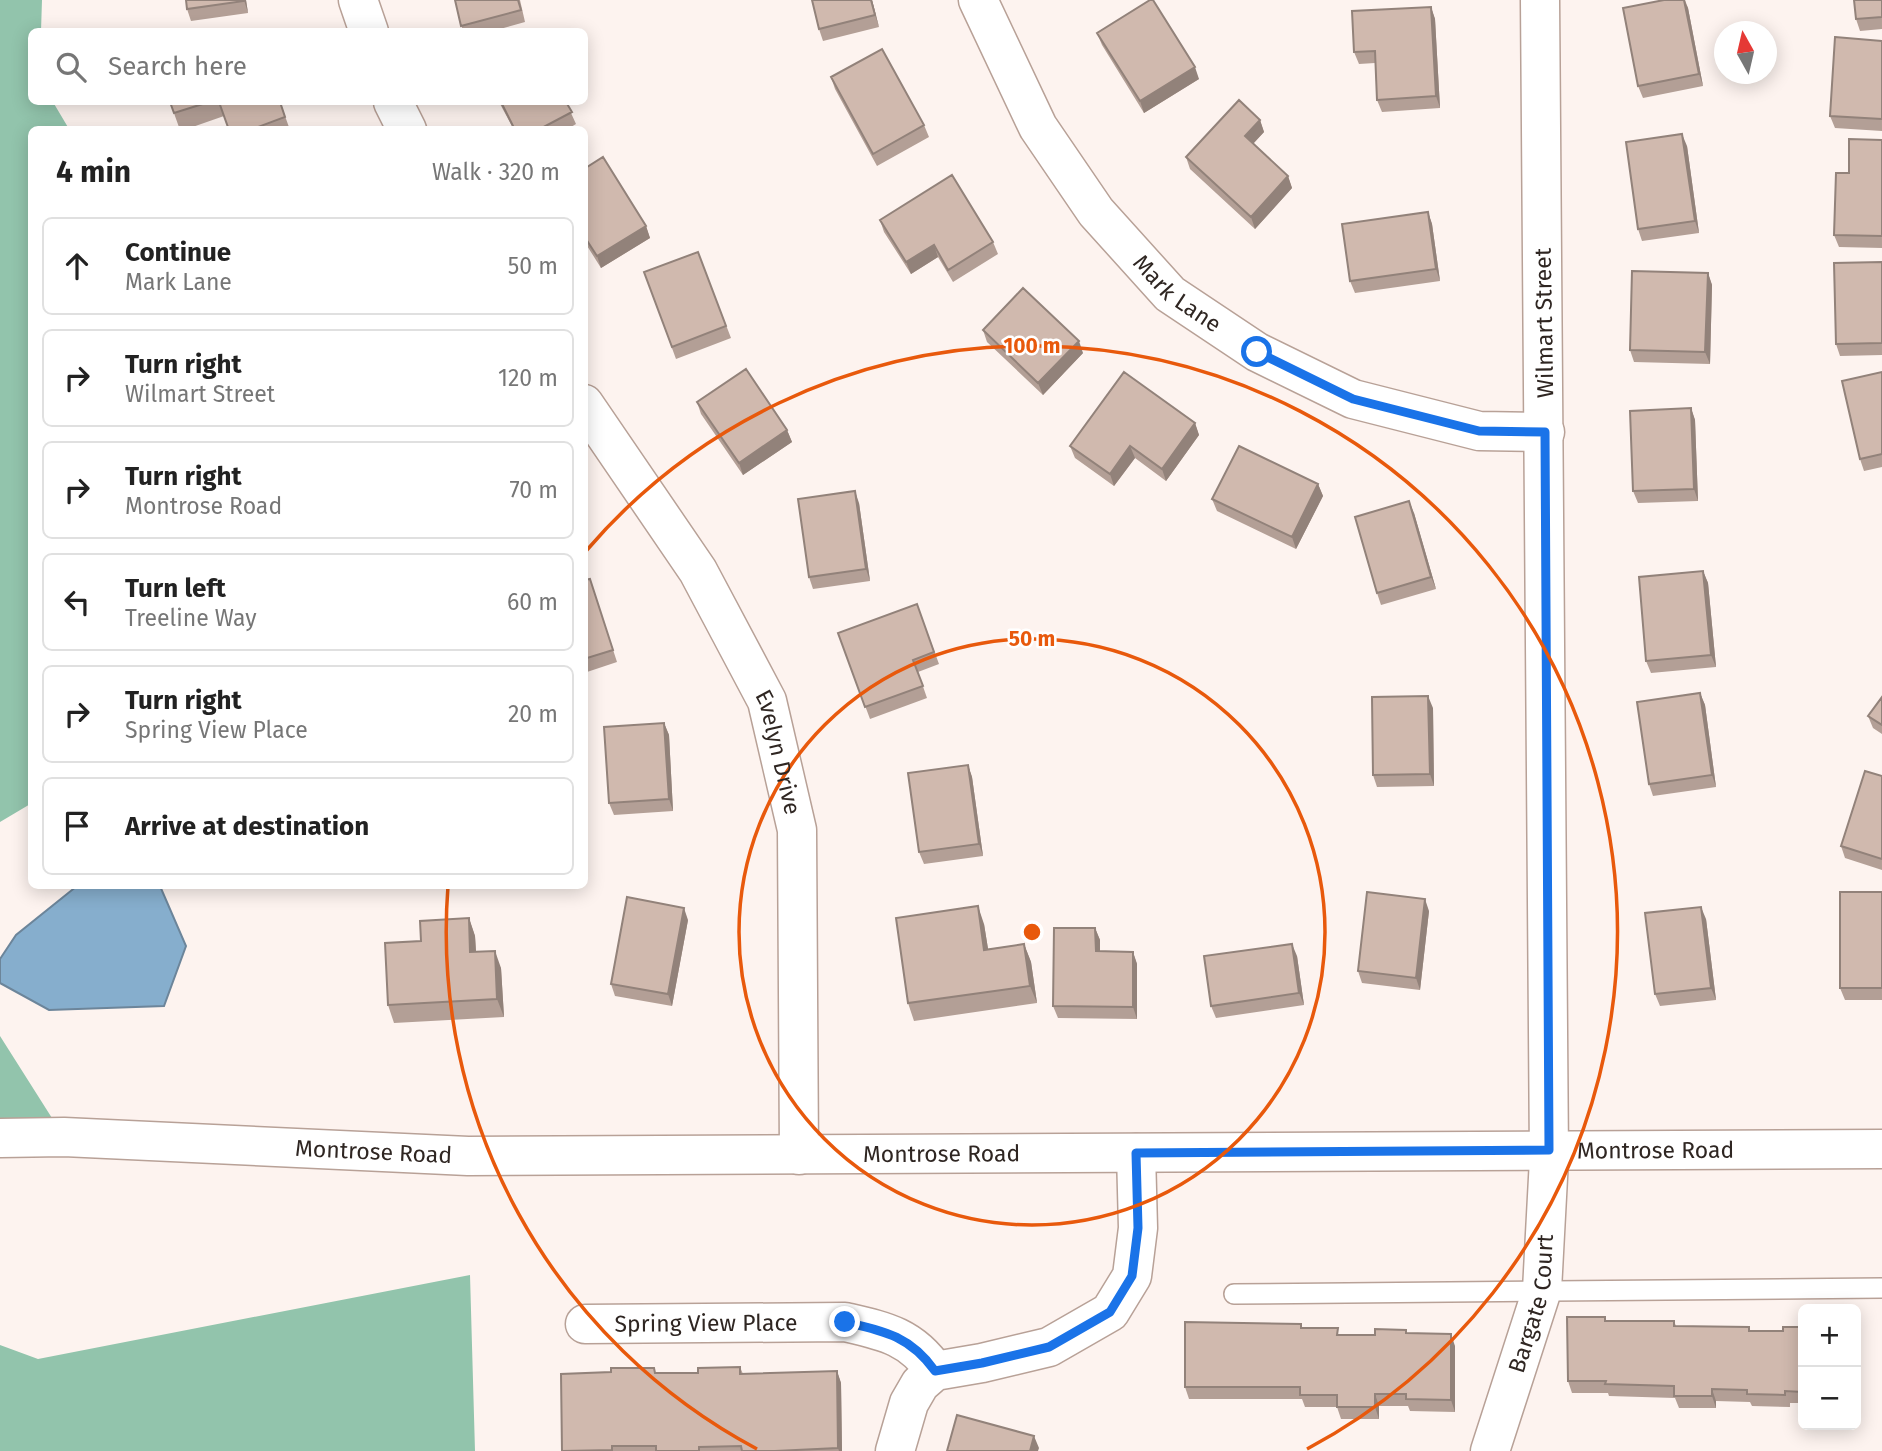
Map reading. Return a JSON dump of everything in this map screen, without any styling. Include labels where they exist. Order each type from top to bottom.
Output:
[{"type":"street","points":[[358,0],[368,28]]},
{"type":"street","name":"Mark Lane","points":[[978,0],[1038,127],[1096,212],[1170,294],[1257,352],[1353,399],[1479,431],[1545,432]]},
{"type":"street","name":"Wilmart Street","points":[[1540,0],[1549,1150]]},
{"type":"street","points":[[394,105],[405,126]]},
{"type":"street","name":"Evelyn Drive","points":[[588,410],[698,571],[767,701],[797,830],[799,1155]]},
{"type":"street","name":"Montrose Road","points":[[0,1138],[64,1137],[468,1156],[1882,1149]]},
{"type":"street","name":"Bargate Court","points":[[1490,1451],[1542,1290],[1549,1150]]},
{"type":"street","points":[[895,1451],[909,1403],[920,1384],[935,1371],[1049,1347],[1110,1312],[1132,1276],[1138,1228],[1136,1153]]},
{"type":"street","name":"Spring View Place","points":[[585,1324],[845,1322],[886,1331],[909,1342],[924,1355],[935,1371]]},
{"type":"lane","points":[[1234,1294],[1882,1288]]},
{"type":"green space","points":[[0,0],[42,0],[41,28],[28,28],[28,105],[55,105],[67,126],[28,126],[28,805],[0,822]]},
{"type":"green space","points":[[0,1036],[64,1137],[0,1138]]},
{"type":"green space","points":[[470,1275],[475,1451],[0,1451],[0,1345],[38,1359]]},
{"type":"water","points":[[73,889],[161,889],[186,946],[164,1006],[49,1010],[0,983],[0,959],[16,935]]},
{"type":"building","points":[[186,0],[244,0],[244,1],[187,9]]},
{"type":"building","points":[[455,0],[518,0],[521,10],[461,26]]},
{"type":"building","points":[[812,0],[871,0],[875,15],[819,29]]},
{"type":"building","points":[[1153,0],[1195,67],[1140,101],[1097,33]]},
{"type":"building","points":[[1664,0],[1684,0],[1699,74],[1638,86],[1623,8]]},
{"type":"building","points":[[1854,0],[1882,0],[1882,17],[1856,19]]},
{"type":"building","points":[[1431,7],[1436,96],[1377,100],[1375,51],[1354,52],[1352,11]]},
{"type":"building","points":[[1835,37],[1882,41],[1882,119],[1830,116]]},
{"type":"building","points":[[882,49],[924,125],[873,154],[831,77]]},
{"type":"building","points":[[1239,100],[1260,120],[1245,136],[1288,176],[1251,217],[1186,157]]},
{"type":"building","points":[[171,105],[199,105],[174,113]]},
{"type":"building","points":[[220,105],[281,105],[285,117],[261,126],[228,126]]},
{"type":"building","points":[[502,105],[568,105],[572,112],[546,126],[513,126]]},
{"type":"building","points":[[1682,134],[1695,221],[1638,229],[1626,142]]},
{"type":"building","points":[[1849,139],[1882,140],[1882,236],[1834,235],[1836,173],[1849,173]]},
{"type":"building","points":[[603,157],[646,226],[597,256],[588,242],[588,166]]},
{"type":"building","points":[[952,175],[993,242],[948,270],[934,245],[906,262],[880,220]]},
{"type":"building","points":[[1428,212],[1436,269],[1350,281],[1342,224]]},
{"type":"building","points":[[698,252],[726,326],[672,347],[644,272]]},
{"type":"building","points":[[1882,262],[1882,343],[1836,344],[1834,263]]},
{"type":"building","points":[[1632,271],[1708,273],[1705,352],[1630,350]]},
{"type":"building","points":[[1023,288],[1079,341],[1038,383],[983,330]]},
{"type":"building","points":[[746,369],[787,430],[739,463],[697,402]]},
{"type":"building","points":[[1124,372],[1195,423],[1162,469],[1130,446],[1110,474],[1070,446]]},
{"type":"building","points":[[1882,372],[1882,454],[1860,459],[1842,381]]},
{"type":"building","points":[[1691,408],[1694,489],[1633,491],[1630,411]]},
{"type":"building","points":[[1239,446],[1318,484],[1292,537],[1212,499]]},
{"type":"building","points":[[855,491],[866,569],[809,577],[798,499]]},
{"type":"building","points":[[1409,501],[1431,577],[1377,593],[1355,517]]},
{"type":"building","points":[[1703,571],[1711,655],[1646,661],[1639,577]]},
{"type":"building","points":[[588,579],[613,650],[588,658]]},
{"type":"building","points":[[917,604],[934,652],[913,660],[923,686],[865,707],[838,633]]},
{"type":"building","points":[[1700,693],[1712,775],[1649,784],[1637,702]]},
{"type":"building","points":[[1428,696],[1430,774],[1373,775],[1372,697]]},
{"type":"building","points":[[1882,697],[1882,725],[1868,716]]},
{"type":"building","points":[[664,723],[669,799],[609,803],[604,727]]},
{"type":"building","points":[[968,765],[979,844],[919,852],[908,773]]},
{"type":"building","points":[[1865,771],[1882,776],[1882,859],[1841,846]]},
{"type":"building","points":[[1367,892],[1425,899],[1416,978],[1358,971]]},
{"type":"building","points":[[1840,892],[1882,892],[1882,988],[1840,988]]},
{"type":"building","points":[[627,897],[684,908],[668,994],[611,984]]},
{"type":"building","points":[[978,906],[984,950],[1024,944],[1030,986],[908,1003],[896,918]]},
{"type":"building","points":[[1701,907],[1711,988],[1655,994],[1645,913]]},
{"type":"building","points":[[469,918],[470,952],[495,951],[497,999],[388,1005],[385,943],[421,941],[420,921]]},
{"type":"building","points":[[1054,928],[1095,928],[1096,951],[1133,952],[1133,1007],[1053,1006]]},
{"type":"building","points":[[1292,944],[1299,993],[1211,1006],[1204,956]]},
{"type":"building","points":[[1567,1317],[1605,1317],[1605,1321],[1674,1321],[1674,1326],[1749,1327],[1749,1331],[1783,1331],[1783,1327],[1798,1327],[1798,1392],[1785,1391],[1785,1395],[1747,1394],[1747,1390],[1712,1389],[1712,1396],[1674,1396],[1674,1386],[1568,1381]]},
{"type":"building","points":[[1185,1322],[1301,1324],[1301,1328],[1338,1328],[1337,1335],[1375,1335],[1375,1329],[1451,1334],[1451,1400],[1406,1399],[1406,1394],[1375,1394],[1375,1407],[1337,1407],[1337,1395],[1300,1395],[1300,1387],[1185,1387]]},
{"type":"building","points":[[740,1367],[740,1374],[837,1371],[838,1448],[742,1451],[741,1446],[699,1447],[699,1451],[656,1451],[656,1446],[612,1446],[612,1450],[562,1451],[561,1374],[611,1372],[611,1368],[654,1368],[655,1373],[698,1373],[698,1368]]},
{"type":"building","points":[[957,1415],[1034,1436],[1030,1451],[947,1451]]},
{"type":"route","points":[[845,1322],[886,1331],[909,1342],[924,1355],[935,1371],[1049,1347],[1110,1312],[1132,1276],[1138,1228],[1136,1153],[1549,1150],[1545,432],[1479,431],[1353,399],[1257,352]]}]
